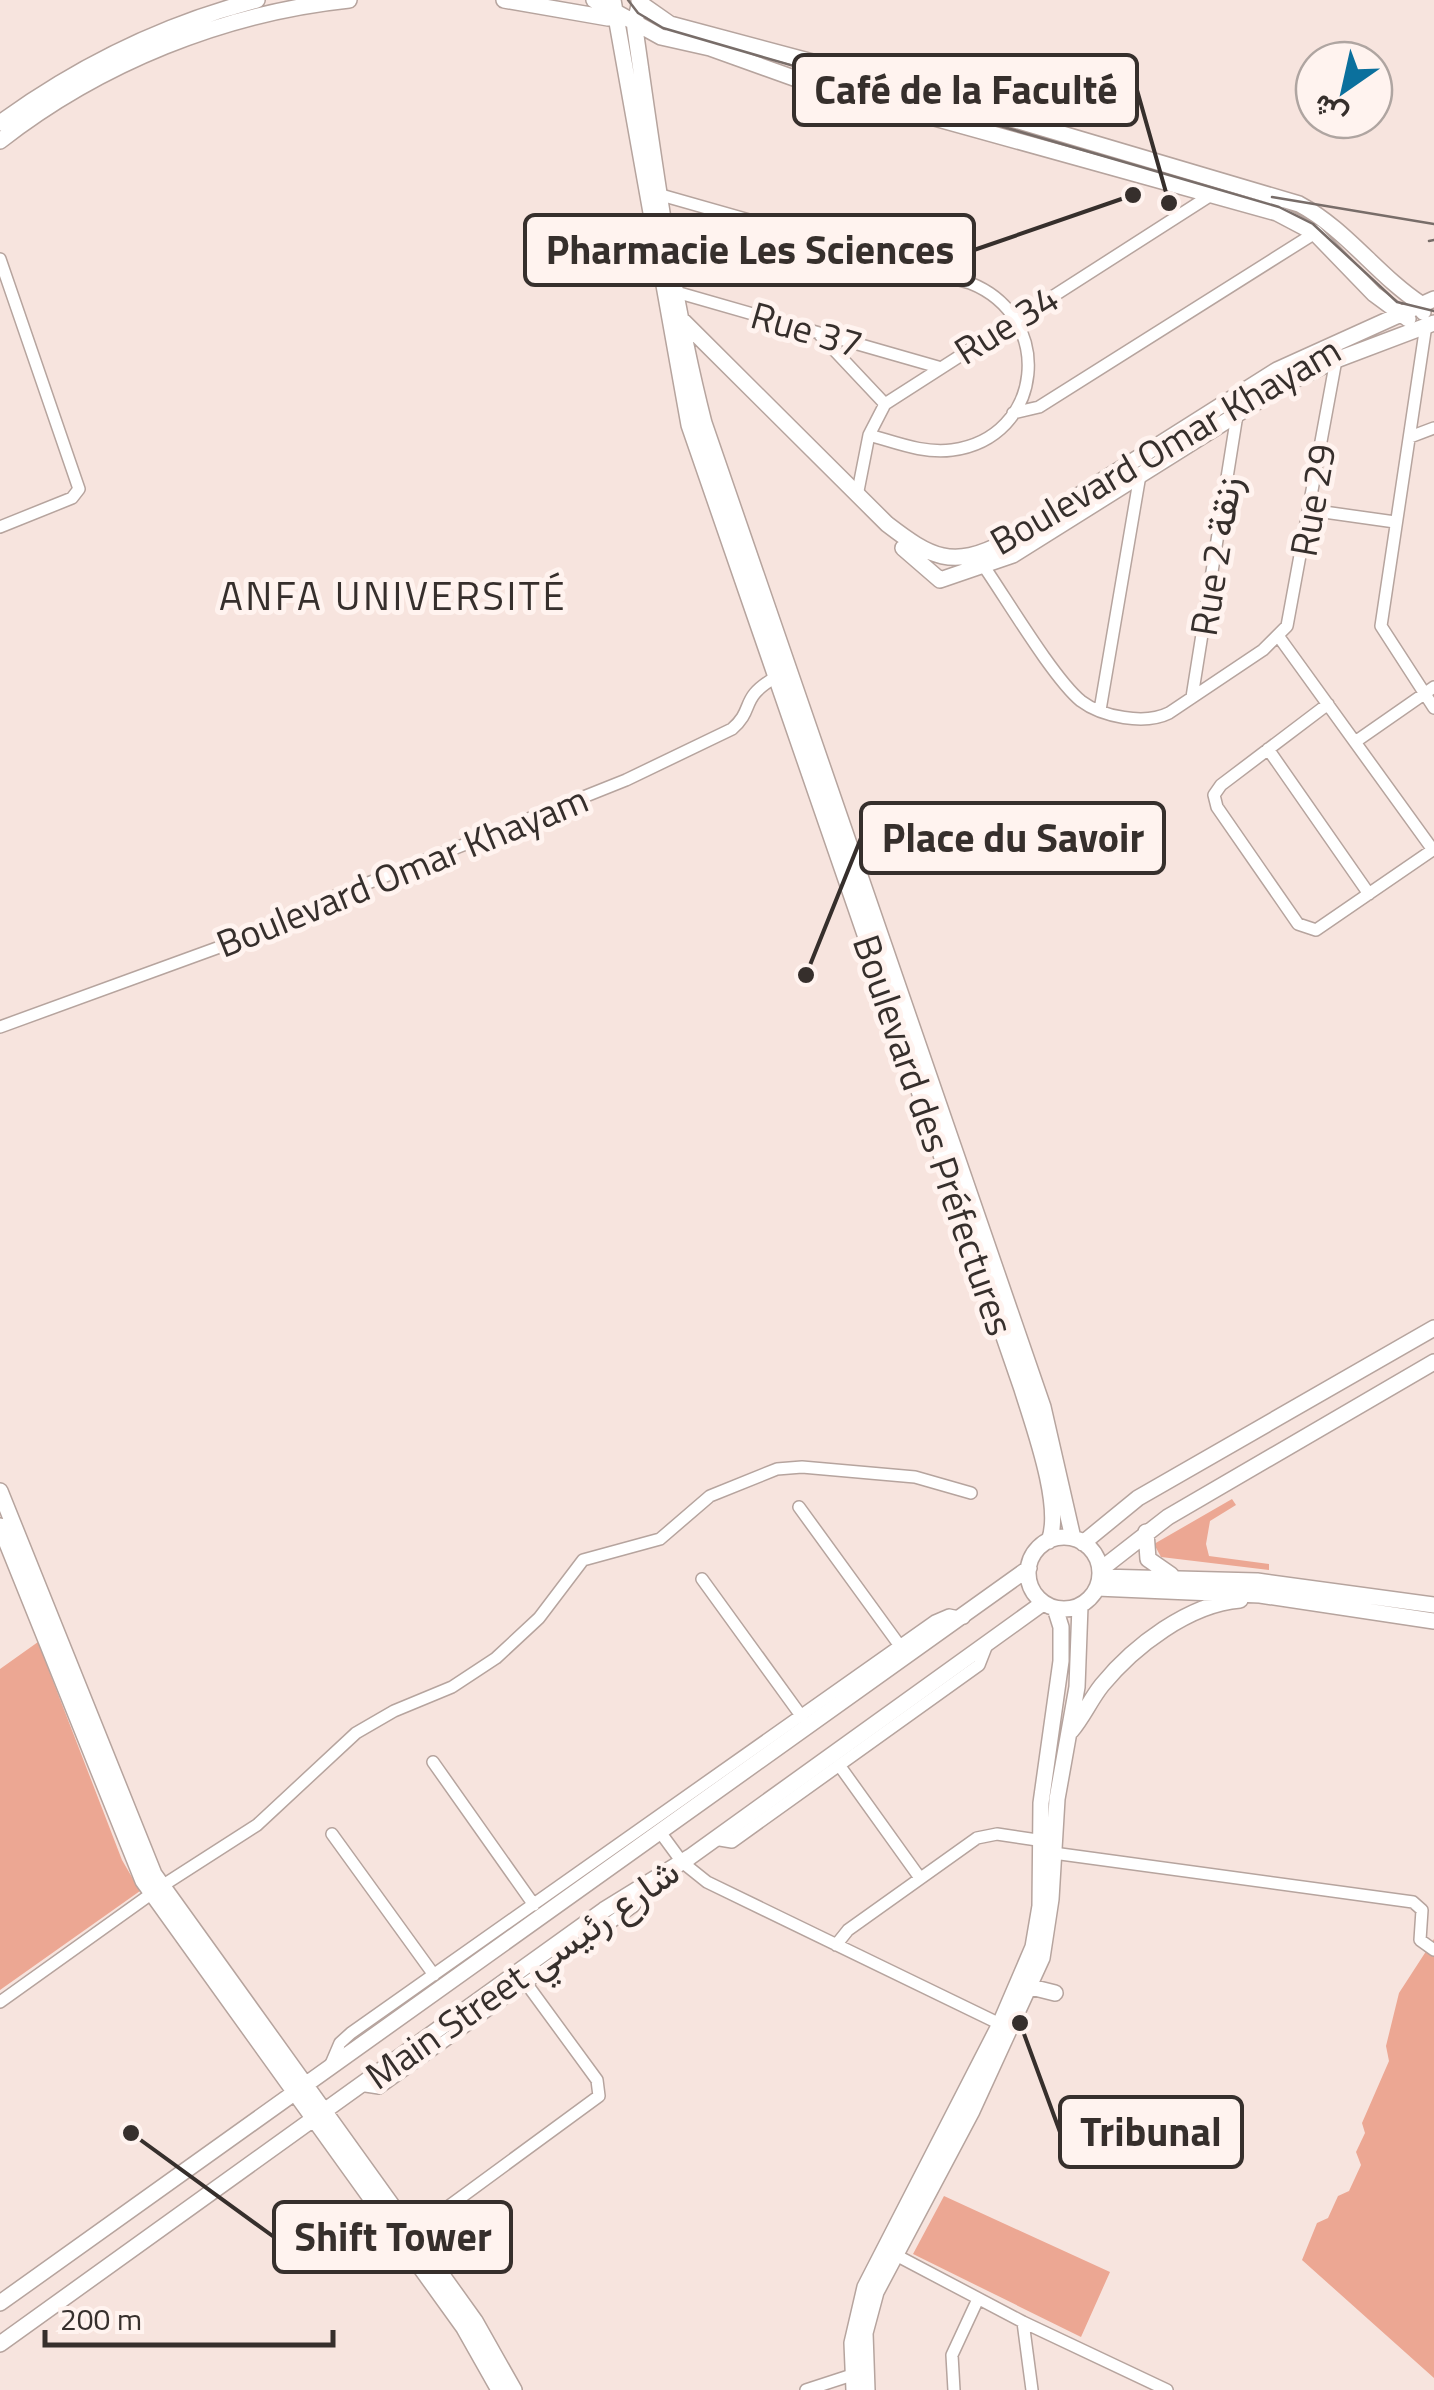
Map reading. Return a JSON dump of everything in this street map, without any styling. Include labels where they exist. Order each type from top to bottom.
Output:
[{"type":"street","points":[[0,123],[57,85],[147,37],[257,0]]},
{"type":"street","points":[[0,141],[106,74],[191,36],[266,14],[350,0]]},
{"type":"street","points":[[504,0],[608,18],[622,13]]},
{"type":"street","points":[[594,0],[661,36],[710,48],[822,88],[1277,214],[1315,233],[1374,294],[1401,314],[1426,325]]},
{"type":"street","points":[[639,2],[670,24],[880,80],[1299,204],[1324,220],[1388,282],[1428,301],[1424,352],[1395,522],[1382,630],[1429,690],[1434,708]]},
{"type":"street","name":"Boulevard des Préfectures","points":[[622,13],[639,2]]},
{"type":"street","name":"Boulevard des Préfectures","points":[[622,13],[640,61],[676,292],[674,317]]},
{"type":"street","name":"Boulevard des Préfectures","points":[[622,13],[689,425],[1043,1406],[1078,1540]]},
{"type":"street","points":[[640,61],[648,46],[661,36]]},
{"type":"street","points":[[661,195],[970,283],[1000,298],[1016,318],[1028,350],[1030,372],[1012,413],[978,444],[950,450],[919,448],[868,435]]},
{"type":"street","name":"Rue 34","points":[[857,496],[868,435],[885,404],[1212,195]]},
{"type":"street","points":[[1012,413],[1039,407],[1315,233]]},
{"type":"street","points":[[0,260],[78,489],[72,498],[0,527]]},
{"type":"street","name":"Rue 37","points":[[676,292],[938,367]]},
{"type":"street","name":"Boulevard Omar Khayam","points":[[1426,325],[1336,360],[1237,415],[985,568],[940,580],[940,563],[970,557],[1004,542],[1277,370],[1428,301]]},
{"type":"street","points":[[674,317],[857,496],[940,563]]},
{"type":"street","points":[[818,332],[885,404]]},
{"type":"street","points":[[677,336],[717,370],[876,526],[940,563]]},
{"type":"street","name":"Boulevard des Préfectures","points":[[677,336],[782,681]]},
{"type":"street","name":"Rue 29","points":[[1279,637],[1291,617],[1336,360]]},
{"type":"street","points":[[696,392],[701,379],[717,370]]},
{"type":"street","name":"Rue 2 زنقة","points":[[1192,698],[1237,415]]},
{"type":"street","points":[[1410,437],[1434,428]]},
{"type":"street","points":[[1100,710],[1140,475]]},
{"type":"street","points":[[1310,510],[1395,522]]},
{"type":"street","points":[[985,568],[1075,694],[1100,710],[1159,719],[1279,637],[1328,704],[1355,742],[1434,850],[1312,931],[1300,927],[1214,799],[1218,788],[1328,704]]},
{"type":"street","name":"Boulevard Omar Khayam","points":[[0,1027],[302,917],[333,897],[653,768],[732,729],[741,720],[752,692],[782,681]]},
{"type":"street","points":[[1355,742],[1429,690]]},
{"type":"street","points":[[1268,749],[1369,894]]},
{"type":"street","name":"Boulevard des Préfectures","points":[[874,941],[1035,1432],[1051,1515],[1049,1541]]},
{"type":"street","points":[[868,2390],[864,2346],[867,2319],[890,2252],[1000,2024],[1036,1934],[1061,1627],[1049,1605],[1031,1587],[1028,1568],[1036,1552],[1049,1541],[1078,1540],[1138,1498],[1434,1328]]},
{"type":"street","points":[[806,2390],[853,2382],[856,2314],[1031,1987],[1047,1938],[1046,1847],[1078,1672],[1080,1606],[1099,1579],[1146,1532],[1434,1362]]},
{"type":"street","points":[[0,2002],[156,1890],[257,1825],[356,1733],[394,1710],[452,1687],[496,1658],[539,1618],[565,1578],[583,1560],[660,1538],[710,1496],[794,1466],[897,1474],[972,1493]]},
{"type":"street","points":[[0,1490],[156,1890]]},
{"type":"street","points":[[800,1507],[900,1646]]},
{"type":"street","points":[[0,1526],[3,1545],[124,1841],[458,2320],[498,2390]]},
{"type":"street","points":[[1146,1532],[1144,1549],[1150,1563],[1179,1578]]},
{"type":"street","points":[[1078,1540],[1097,1558],[1099,1579]]},
{"type":"street","name":"Main Street شارع رئيسي","points":[[0,2303],[964,1618],[1028,1568]]},
{"type":"street","points":[[1099,1579],[1179,1578],[1283,1584],[1434,1606]]},
{"type":"street","points":[[702,1579],[802,1718]]},
{"type":"street","points":[[1099,1579],[1260,1595],[1434,1621]]},
{"type":"street","points":[[1068,1734],[1110,1676],[1179,1621],[1214,1604],[1260,1595]]},
{"type":"street","points":[[1049,1605],[1080,1606]]},
{"type":"street","name":"Main Street شارع رئيسي","points":[[0,2344],[648,1881],[714,1840],[988,1642],[1049,1605]]},
{"type":"street","points":[[332,2064],[345,2038],[434,1974],[944,1616],[964,1618]]},
{"type":"street","points":[[714,1840],[732,1842],[979,1664],[988,1642]]},
{"type":"street","points":[[434,1762],[534,1906]]},
{"type":"street","points":[[839,1765],[920,1878]]},
{"type":"street","points":[[660,1832],[682,1862],[707,1882],[1000,2024]]},
{"type":"street","points":[[332,1834],[434,1974]]},
{"type":"street","points":[[836,1945],[848,1930],[983,1835],[1413,1902],[1422,1914],[1420,1940],[1434,1950]]},
{"type":"street","points":[[359,2085],[379,2088],[634,1906],[648,1881]]},
{"type":"street","points":[[412,2234],[599,2096],[596,2080],[526,1983]]},
{"type":"street","points":[[1031,1987],[1055,1993]]},
{"type":"street","points":[[317,2116],[412,2234],[475,2321],[514,2390]]},
{"type":"street","points":[[890,2252],[978,2300],[1168,2390]]},
{"type":"street","points":[[954,2390],[952,2354],[978,2300]]},
{"type":"street","points":[[1023,2322],[1032,2390]]},
{"type":"shaded area","points":[[1232,1499],[1236,1505],[1210,1521],[1206,1544],[1209,1556],[1269,1564],[1269,1570],[1161,1557],[1154,1544]]},
{"type":"shaded area","points":[[38,1642],[122,1860],[140,1891],[0,1990],[0,1669]]},
{"type":"shaded area","points":[[1434,1939],[1434,2378],[1302,2260],[1317,2223],[1328,2218],[1338,2196],[1349,2191],[1361,2165],[1356,2152],[1365,2133],[1362,2123],[1389,2061],[1386,2046],[1399,1993]]},
{"type":"shaded area","points":[[944,2196],[1110,2272],[1081,2337],[913,2254]]},
{"type":"tram line","points":[[628,0],[638,13],[663,28],[1279,207],[1313,224],[1397,302],[1434,311]]},
{"type":"tram line","points":[[1272,197],[1434,224]]},
{"type":"tram line","points":[[1429,241],[1434,240]]},
{"type":"place","name":"Pharmacie Les Sciences","points":[[1133,195]]},
{"type":"place","name":"Café de la Faculté","points":[[1169,203]]},
{"type":"place","name":"Place du Savoir","points":[[806,975]]},
{"type":"place","name":"Tribunal","points":[[1020,2023]]},
{"type":"place","name":"Shift Tower","points":[[131,2133]]},
{"type":"district","name":"ANFA UNIVERSITÉ","points":[[393,595]]}]
